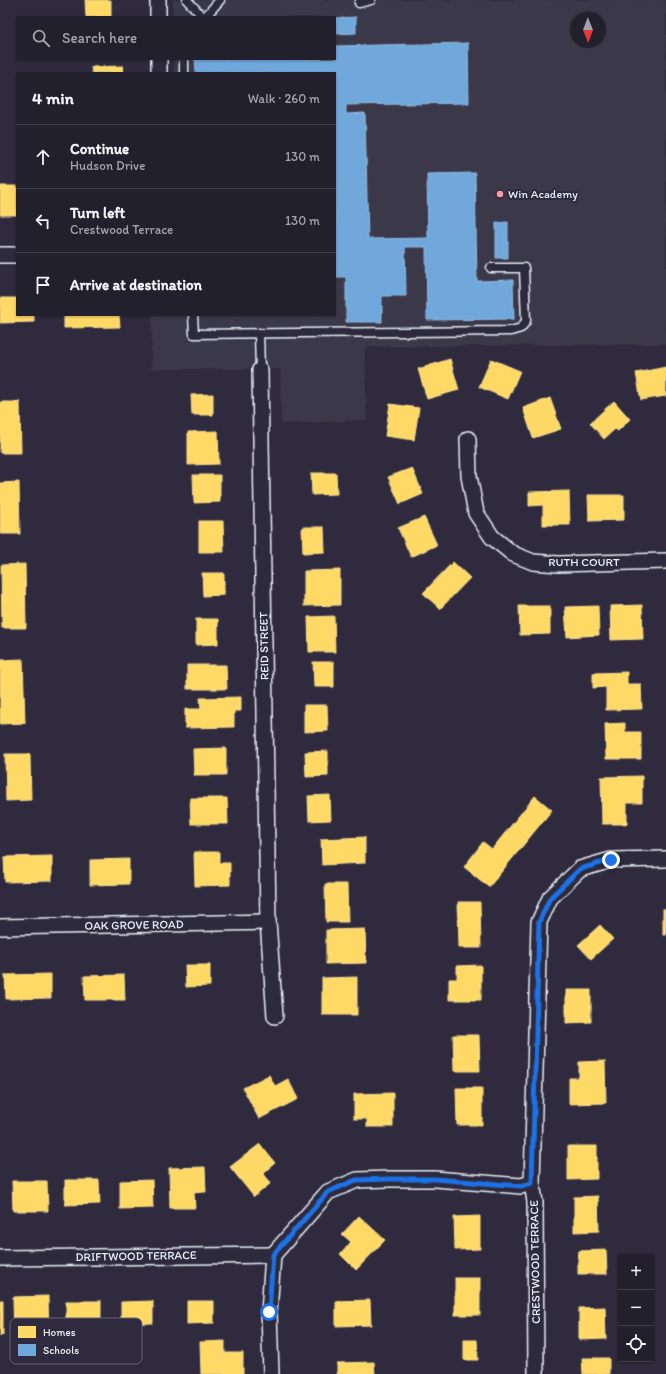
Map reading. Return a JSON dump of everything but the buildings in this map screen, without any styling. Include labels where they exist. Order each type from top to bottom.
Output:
[{"type":"street","points":[[158,0],[158,16]]},
{"type":"street","points":[[159,60],[159,72]]},
{"type":"street","points":[[0,255],[16,255]]},
{"type":"street","name":"REID STREET","points":[[260,370],[268,922],[275,1016]]},
{"type":"street","name":"RUTH COURT","points":[[468,439],[469,476],[476,513],[492,537],[513,554],[533,562],[558,564],[666,561]]},
{"type":"street","name":"CRESTWOOD TERRACE","points":[[536,1374],[534,1202],[532,1183],[539,922],[550,898],[580,869],[611,860],[666,859]]},
{"type":"street","name":"OAK GROVE ROAD","points":[[0,927],[268,922]]},
{"type":"street","points":[[271,1374],[269,1312],[273,1255],[328,1192],[356,1180],[435,1179],[521,1186],[532,1183]]},
{"type":"street","name":"DRIFTWOOD TERRACE","points":[[0,1258],[273,1255]]},
{"type":"lane","points":[[187,0],[203,16]]},
{"type":"lane","points":[[205,16],[220,0]]},
{"type":"lane","points":[[359,4],[371,0]]},
{"type":"lane","points":[[184,60],[184,72]]},
{"type":"lane","points":[[194,316],[194,334],[511,331],[521,328],[526,321],[524,268],[491,268]]},
{"type":"lane","points":[[259,333],[260,370]]},
{"type":"shaded area","name":"Win Academy","points":[[173,0],[666,0],[666,344],[365,347],[367,420],[281,424],[280,369],[151,369],[152,316],[336,316],[336,72],[174,72],[174,60],[336,60],[336,16],[173,16]]},
{"type":"place","name":"Win Academy","points":[[500,194]]},
{"type":"route","points":[[269,1312],[273,1255],[328,1192],[356,1180],[435,1179],[521,1186],[532,1183],[539,922],[550,898],[580,869],[611,860]]}]
